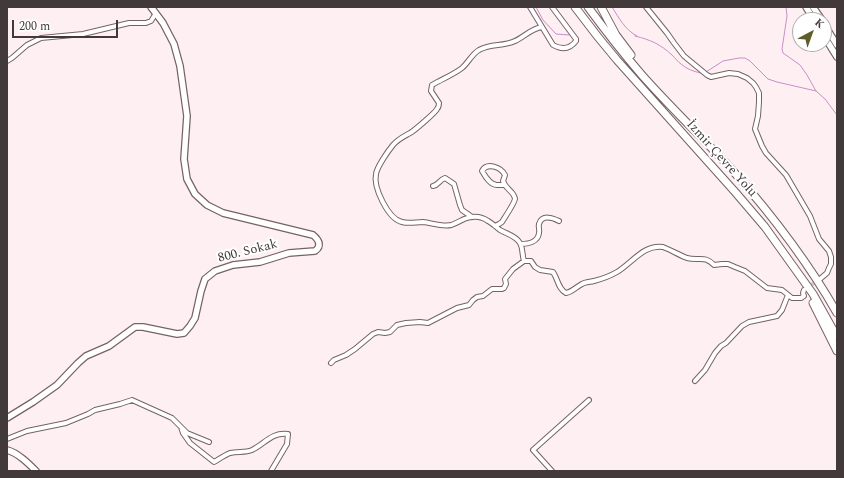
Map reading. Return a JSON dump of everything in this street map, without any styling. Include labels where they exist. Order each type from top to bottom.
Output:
[{"type":"highway","name":"İzmir Çevre Yolu","points":[[575,7],[616,60],[765,227],[813,294],[837,337]]},
{"type":"highway","name":"İzmir Çevre Yolu","points":[[588,7],[600,24],[642,74],[733,172],[776,223],[797,250],[837,313]]},
{"type":"highway","points":[[601,7],[616,35],[683,118]]},
{"type":"highway","points":[[789,259],[810,295],[837,350]]},
{"type":"main road","points":[[151,7],[156,13]]},
{"type":"main road","name":"800. Sokak","points":[[7,418],[57,385],[86,356],[109,346],[135,327],[143,327],[177,334],[184,332],[195,318],[204,279],[215,271],[233,265],[260,262],[289,253],[310,252],[318,249],[320,242],[313,235],[223,213],[207,205],[195,194],[187,179],[184,159],[187,116],[180,66],[174,44],[156,13]]},
{"type":"main road","points":[[7,450],[25,460],[36,471]]},
{"type":"street","points":[[530,7],[553,45],[558,48],[567,49],[573,45],[576,38],[552,7]]},
{"type":"street","points":[[646,7],[684,56],[705,73],[711,77],[729,73],[738,74],[747,78],[754,84],[759,93],[758,116],[755,129],[757,135],[766,153],[786,175],[810,216],[819,239],[831,257],[830,268],[820,279]]},
{"type":"street","points":[[7,61],[27,45],[41,38],[83,34],[129,23],[146,23],[151,21],[156,13]]},
{"type":"street","points":[[524,261],[521,244],[516,238],[500,230],[488,220],[472,217],[451,225],[442,226],[422,222],[411,224],[401,222],[394,218],[382,200],[376,180],[377,171],[393,145],[398,140],[414,131],[437,109],[439,103],[431,91],[432,85],[462,68],[477,51],[490,46],[510,43],[537,28],[542,27]]},
{"type":"street","points":[[495,226],[502,222],[515,200],[515,197],[504,185],[493,184],[486,177],[482,171],[483,169],[485,167],[492,166],[504,171],[504,185]]},
{"type":"street","points":[[433,186],[437,185],[445,178],[452,182],[454,184],[462,210],[472,217]]},
{"type":"street","points":[[521,244],[527,244],[537,238],[541,220],[547,217],[559,221]]},
{"type":"street","points":[[331,363],[355,349],[372,334],[378,332],[390,332],[397,325],[406,323],[428,323],[448,312],[469,304],[477,297],[483,296],[492,289],[504,288],[506,284],[505,279],[513,269],[524,261],[530,261],[540,270],[553,272],[561,290],[566,294],[583,284],[610,276],[648,249],[659,246],[685,257],[710,260],[714,265],[728,264],[745,271],[766,288],[782,290],[792,298],[801,298],[804,296],[804,290]]},
{"type":"street","points":[[695,381],[705,370],[715,353],[742,326],[749,322],[776,316],[782,310],[788,295]]},
{"type":"street","points":[[7,439],[27,431],[66,423],[95,410],[132,400],[172,418],[180,424],[187,433],[209,442]]},
{"type":"street","points":[[552,471],[533,450],[589,400]]},
{"type":"street","points":[[180,424],[183,433],[190,443],[214,462],[230,454],[253,449],[280,433],[288,434],[287,444],[271,471]]},
{"type":"waterway","points":[[536,7],[543,20],[556,34],[569,35]]},
{"type":"waterway","points":[[612,7],[626,27],[637,36]]},
{"type":"waterway","points":[[786,7],[787,16],[782,49],[783,53],[800,65],[816,91],[825,99],[837,115]]},
{"type":"waterway","points":[[635,36],[659,45],[668,51],[685,67],[701,73]]},
{"type":"waterway","points":[[706,72],[723,61],[745,58],[768,79],[816,91]]},
{"type":"tunnel","points":[[806,288],[819,280]]}]
